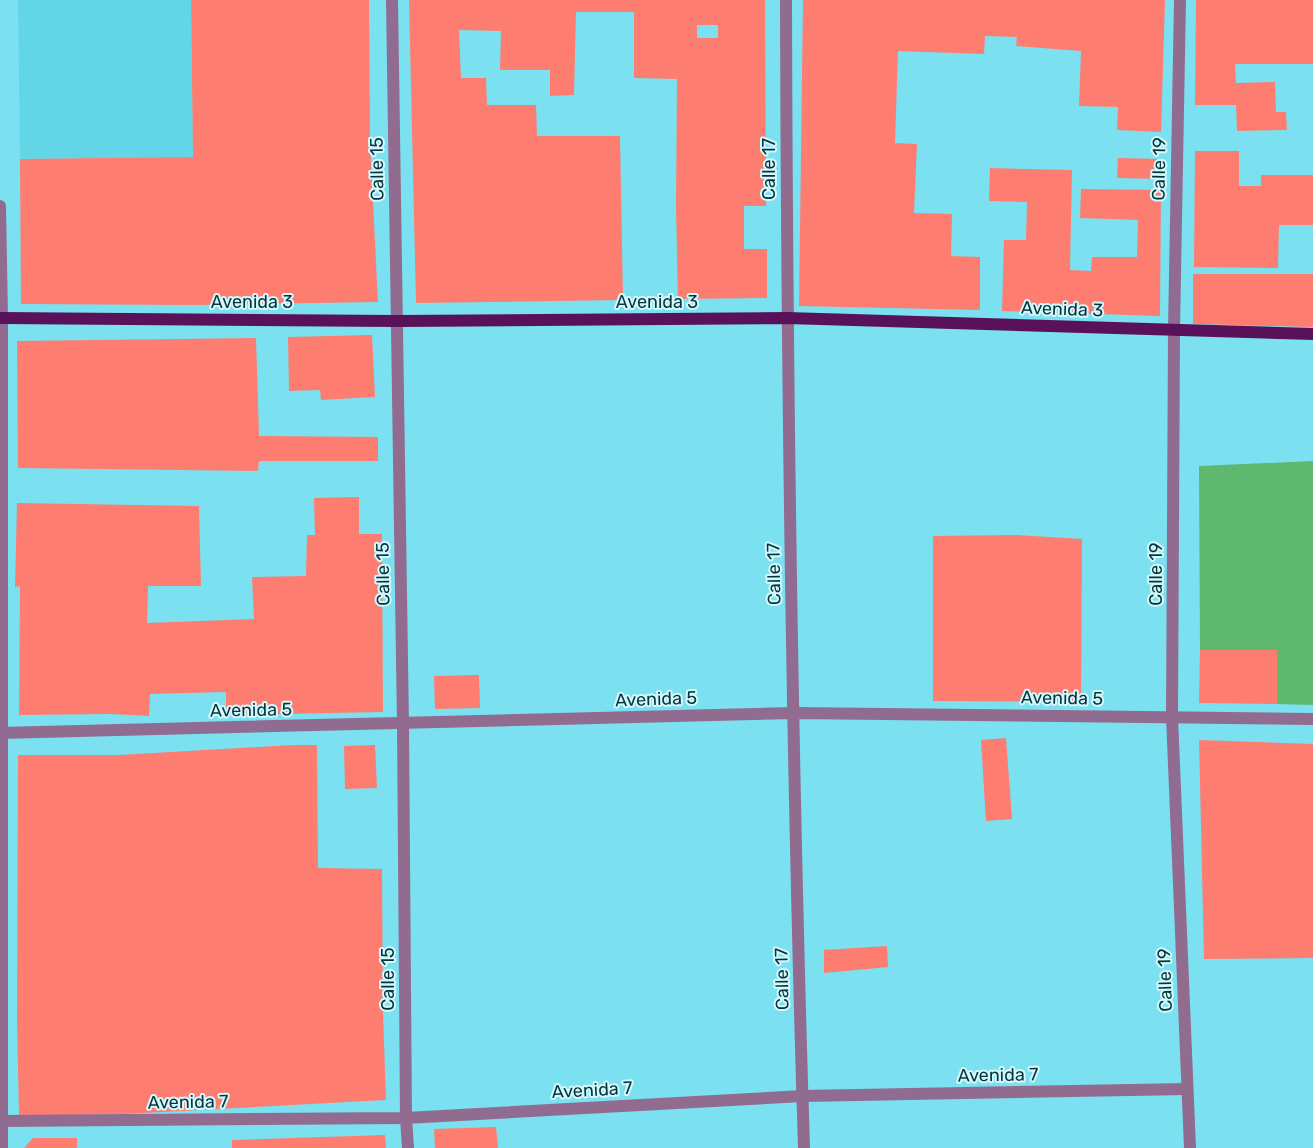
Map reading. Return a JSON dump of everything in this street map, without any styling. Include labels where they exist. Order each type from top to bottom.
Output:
[{"type":"main road","name":"Avenida 3","points":[[1,318],[397,321],[787,318],[1313,334]]},
{"type":"street","name":"Calle 15","points":[[392,0],[403,724],[406,1118],[408,1148]]},
{"type":"street","name":"Calle 17","points":[[786,0],[787,318],[804,1148]]},
{"type":"street","name":"Calle 19","points":[[1180,0],[1174,330],[1172,717],[1190,1148]]},
{"type":"street","points":[[0,206],[2,1148]]},
{"type":"street","name":"Avenida 5","points":[[1,733],[794,713],[1313,719]]},
{"type":"street","name":"Avenida 7","points":[[1,1121],[406,1118],[803,1096],[1186,1088]]},
{"type":"shaded area","points":[[18,0],[191,0],[193,157],[20,159]]},
{"type":"green space","points":[[1313,461],[1313,705],[1277,704],[1277,650],[1200,650],[1199,466]]},
{"type":"building","points":[[191,0],[369,0],[370,141],[378,302],[193,305],[21,304],[20,159],[193,157]]},
{"type":"building","points":[[409,0],[765,0],[766,206],[744,206],[744,249],[767,249],[767,298],[678,299],[676,207],[677,79],[634,78],[634,12],[576,12],[574,95],[550,96],[550,70],[500,70],[501,31],[459,30],[461,78],[486,78],[487,105],[536,105],[537,136],[620,136],[623,300],[416,303]],"holes":[[[697,25],[718,25],[718,38],[697,38]]]},
{"type":"building","points":[[803,0],[1165,0],[1161,132],[1117,130],[1118,107],[1079,106],[1081,51],[1016,46],[1017,37],[985,36],[984,54],[898,51],[895,143],[917,144],[914,213],[952,214],[951,256],[980,257],[980,310],[799,306]]},
{"type":"building","points":[[1196,0],[1313,0],[1313,64],[1235,64],[1236,83],[1275,82],[1276,112],[1286,112],[1287,130],[1237,131],[1236,105],[1195,105]]},
{"type":"building","points":[[1195,151],[1239,151],[1239,186],[1261,186],[1261,175],[1313,175],[1313,225],[1279,225],[1278,268],[1194,267]]},
{"type":"building","points":[[1118,158],[1161,159],[1160,179],[1117,178]]},
{"type":"building","points":[[990,168],[1072,170],[1070,270],[1091,271],[1092,257],[1137,257],[1138,220],[1080,218],[1081,189],[1161,190],[1160,316],[1002,311],[1004,240],[1026,240],[1027,202],[989,201]]},
{"type":"building","points":[[1193,274],[1313,274],[1313,327],[1193,324]]},
{"type":"building","points":[[372,335],[375,397],[321,400],[320,390],[289,391],[288,337]]},
{"type":"building","points":[[256,338],[259,436],[378,437],[378,461],[259,461],[258,471],[18,468],[17,341]]},
{"type":"building","points":[[359,497],[359,534],[382,534],[383,712],[226,715],[226,692],[150,694],[149,716],[111,714],[19,715],[20,586],[15,587],[17,503],[199,506],[201,586],[148,586],[147,623],[254,619],[252,577],[306,576],[307,535],[315,535],[314,498]]},
{"type":"building","points":[[1017,535],[1082,539],[1081,702],[933,701],[933,536]]},
{"type":"building","points":[[1200,650],[1277,650],[1277,704],[1199,703]]},
{"type":"building","points":[[479,675],[480,708],[435,709],[434,676]]},
{"type":"building","points":[[1006,738],[1012,819],[986,821],[981,740]]},
{"type":"building","points":[[1199,740],[1313,744],[1313,958],[1204,959]]},
{"type":"building","points":[[317,745],[318,868],[382,869],[386,1100],[125,1114],[19,1116],[17,1020],[18,755],[119,755]]},
{"type":"building","points":[[375,745],[377,788],[345,789],[344,746]]},
{"type":"building","points":[[887,946],[888,967],[824,973],[824,950]]},
{"type":"building","points":[[496,1127],[498,1148],[435,1148],[434,1129]]},
{"type":"building","points":[[385,1135],[386,1148],[232,1148],[232,1140]]},
{"type":"building","points":[[33,1138],[77,1138],[77,1148],[24,1148]]}]
